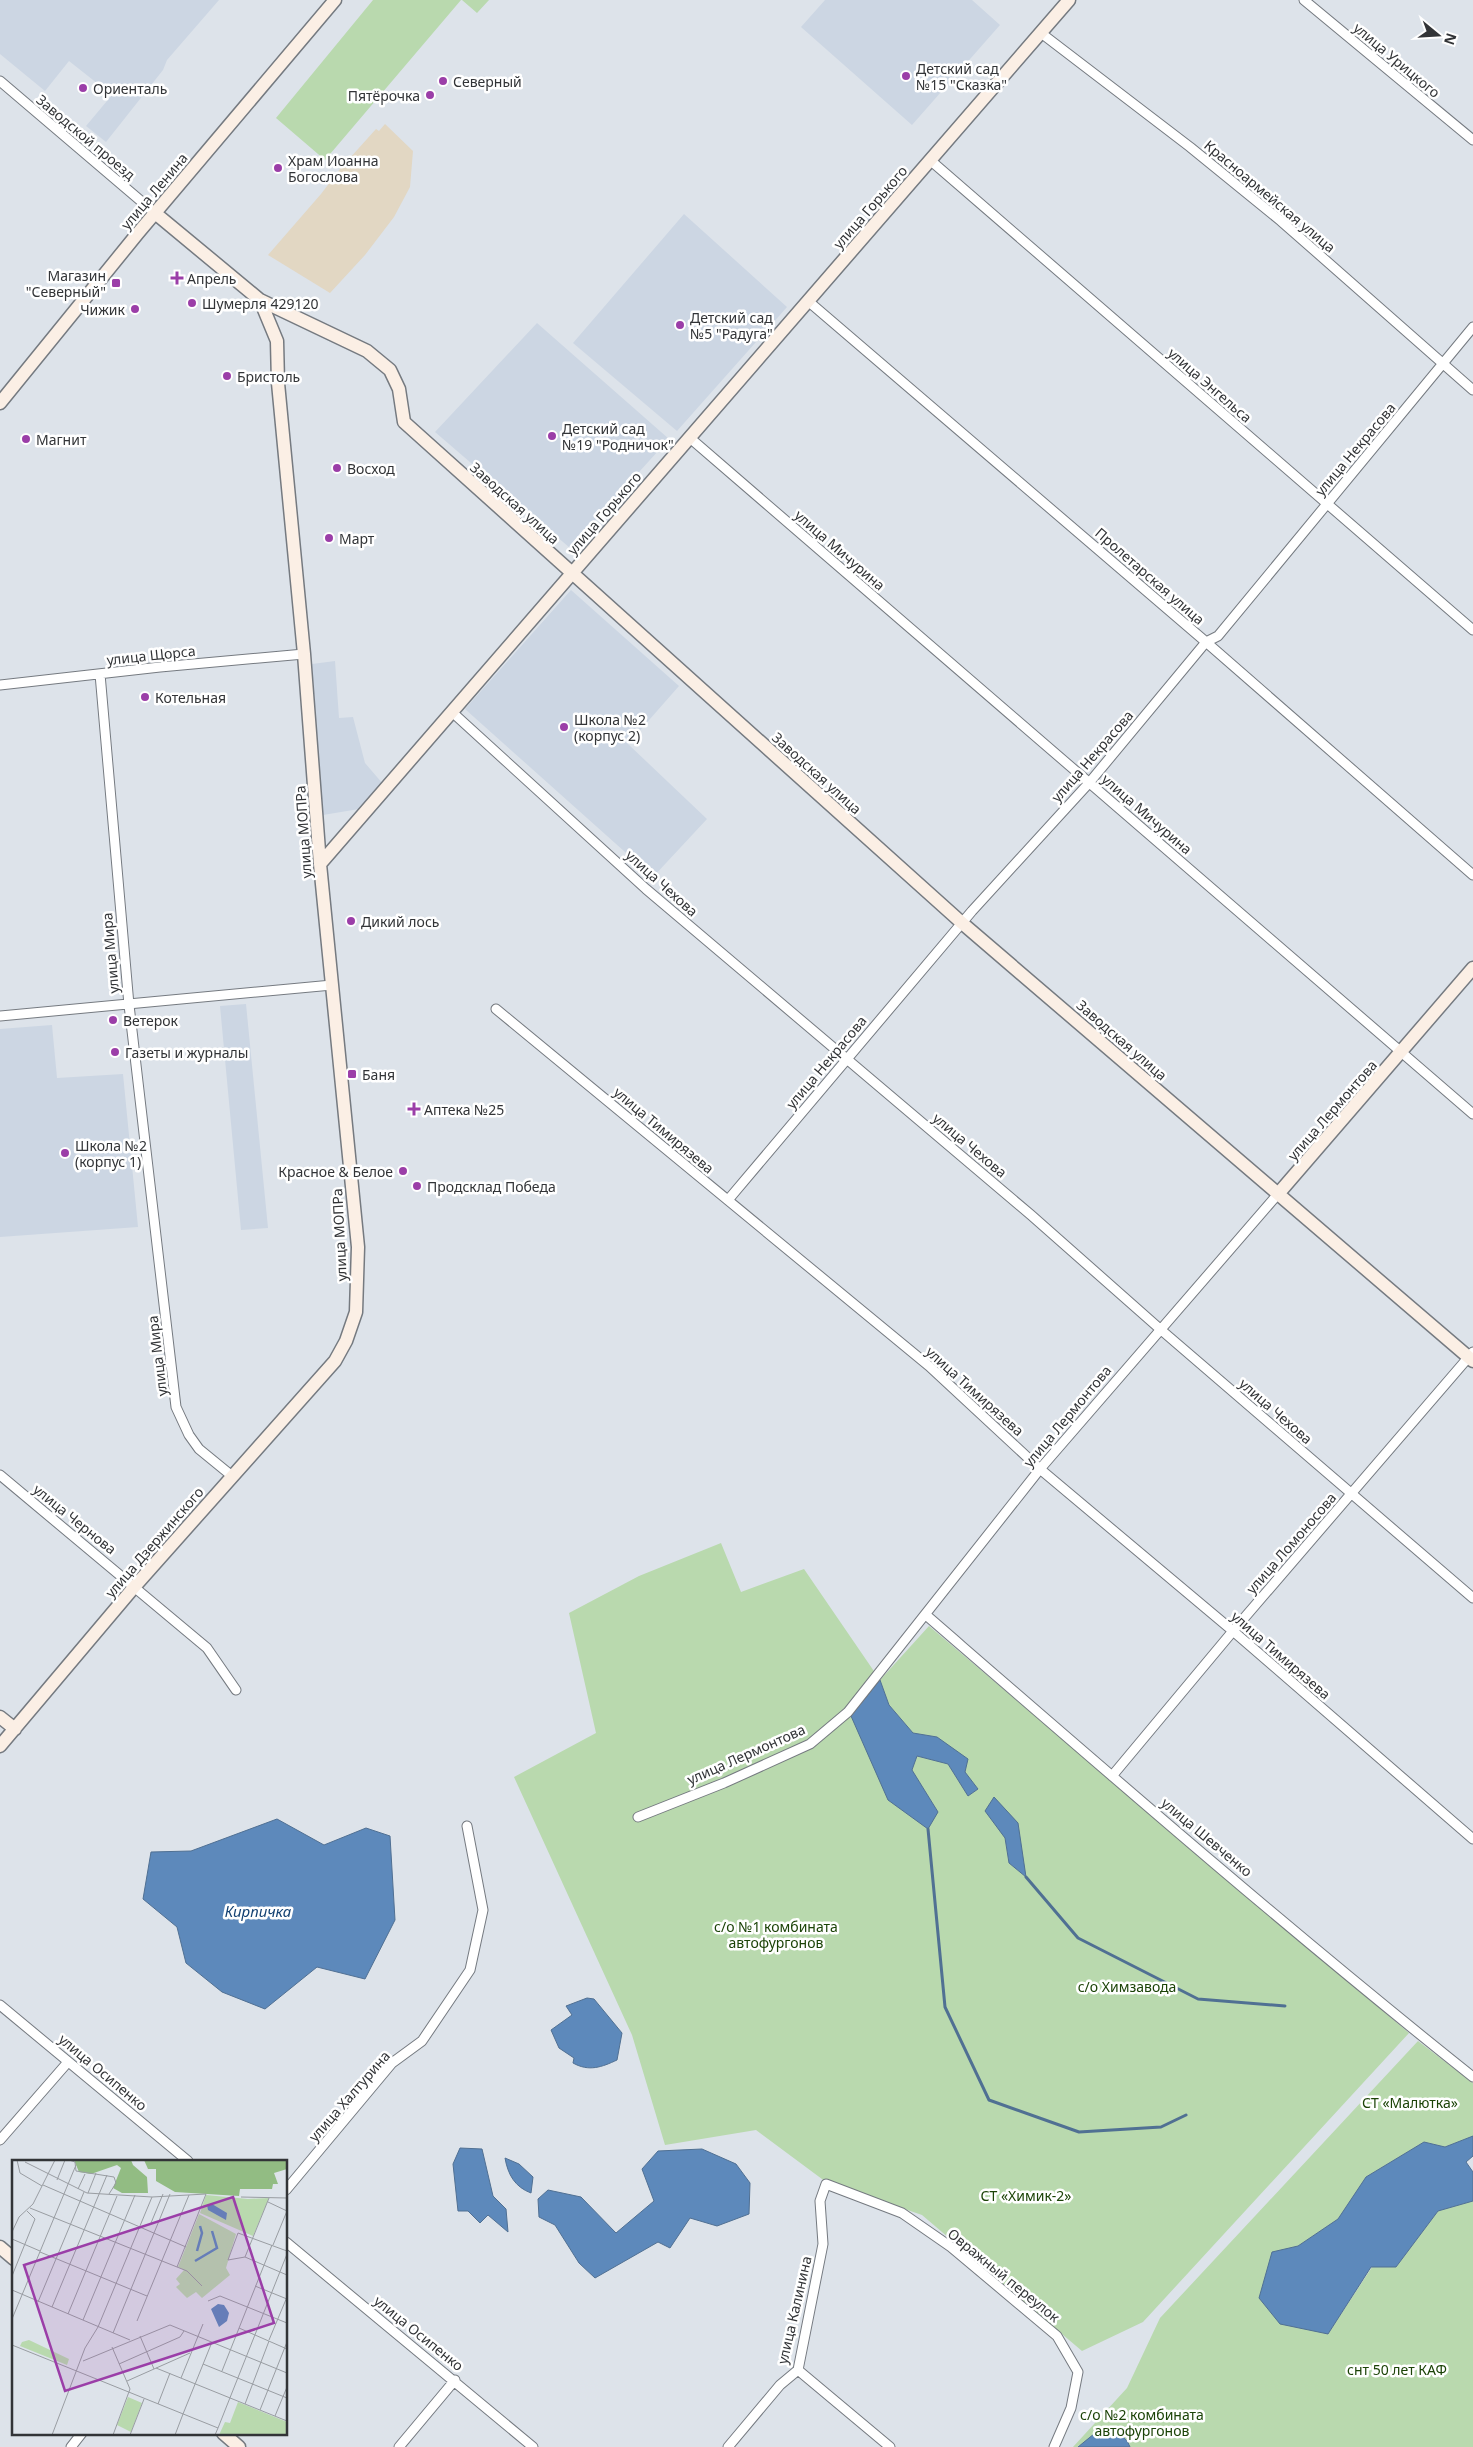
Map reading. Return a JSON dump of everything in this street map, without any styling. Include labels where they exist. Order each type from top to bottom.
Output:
[{"type":"street","name":"улица Ленина","points":[[0,403],[155,213],[335,0]]},
{"type":"street","name":"улица Горького","points":[[320,864],[1069,0]]},
{"type":"street","name":"улица Урицкого","points":[[1304,0],[1473,140]]},
{"type":"street","name":"Красноармейская улица","points":[[1041,33],[1281,221],[1473,390]]},
{"type":"street","name":"Заводской проезд","points":[[0,81],[155,213]]},
{"type":"street","name":"улица Энгельса","points":[[930,160],[1473,630]]},
{"type":"street","name":"Заводская улица","points":[[155,213],[260,300],[366,351],[390,370],[400,389],[404,422],[571,574],[962,923],[1278,1194],[1472,1357]]},
{"type":"street","name":"улица МОПРа","points":[[260,300],[276,341],[278,383],[304,654],[320,864],[358,1247],[356,1312],[346,1341],[335,1361]]},
{"type":"street","name":"Пролетарская улица","points":[[808,301],[1206,642],[1473,875]]},
{"type":"street","name":"улица Некрасова","points":[[728,1200],[962,923],[1090,783],[1206,642],[1218,636],[1326,504],[1444,365],[1473,327]]},
{"type":"street","name":"улица Мичурина","points":[[690,438],[1473,1114]]},
{"type":"street","name":"улица Щорса","points":[[0,686],[304,654]]},
{"type":"street","name":"улица Мира","points":[[100,674],[129,1006],[176,1407],[189,1436],[199,1449],[232,1476]]},
{"type":"street","name":"улица Чехова","points":[[452,712],[646,889],[1031,1215],[1160,1329],[1473,1598]]},
{"type":"street","name":"улица Лермонтова","points":[[638,1817],[724,1783],[810,1744],[848,1712],[926,1616],[1040,1469],[1473,968]]},
{"type":"street","points":[[0,1016],[129,1006],[332,985]]},
{"type":"street","name":"улица Тимирязева","points":[[496,1009],[929,1366],[1040,1469],[1233,1631],[1473,1839]]},
{"type":"street","name":"улица Ломоносова","points":[[1112,1776],[1233,1631],[1472,1357]]},
{"type":"street","name":"улица Дзержинского","points":[[0,1746],[135,1586],[335,1361]]},
{"type":"street","name":"улица Чернова","points":[[0,1475],[207,1648],[236,1690]]},
{"type":"street","name":"улица Шевченко","points":[[926,1616],[1112,1776],[1416,2032],[1473,2077]]},
{"type":"street","points":[[0,1717],[15,1729]]},
{"type":"street","name":"улица Халтурина","points":[[288,2188],[392,2063],[422,2041],[470,1970],[483,1910],[467,1826]]},
{"type":"street","name":"улица Осипенко","points":[[0,2005],[187,2160]]},
{"type":"street","points":[[0,2140],[68,2062]]},
{"type":"street","name":"улица Калинина","points":[[728,2447],[780,2385],[798,2370],[823,2244],[820,2201],[826,2184]]},
{"type":"street","name":"Овражный переулок","points":[[826,2184],[902,2214],[951,2247],[1057,2336],[1078,2372],[1072,2408],[1054,2447]]},
{"type":"street","name":"улица Осипенко","points":[[288,2244],[455,2380],[533,2447]]},
{"type":"street","points":[[0,2247],[12,2257]]},
{"type":"street","points":[[798,2370],[890,2447]]},
{"type":"street","points":[[399,2447],[455,2380]]},
{"type":"street","points":[[72,2447],[81,2434]]},
{"type":"street","points":[[224,2434],[240,2447]]},
{"type":"shaded area","points":[[0,0],[219,0],[167,60],[163,70],[106,142],[86,126],[112,95],[69,61],[45,91],[0,54]]},
{"type":"shaded area","name":"Детский сад №15 \"Сказка\"","points":[[825,0],[972,0],[1000,25],[912,125],[801,27]]},
{"type":"shaded area","points":[[385,124],[413,151],[410,187],[394,217],[365,255],[330,293],[268,255],[340,169],[376,129],[379,131]]},
{"type":"shaded area","name":"Детский сад №5 \"Радуга\"","points":[[684,214],[787,307],[677,431],[573,343]]},
{"type":"shaded area","name":"Детский сад №19 \"Родничок\"","points":[[537,323],[669,439],[570,548],[435,432]]},
{"type":"shaded area","name":"Школа №2 (корпус 2)","points":[[571,590],[679,686],[628,744],[707,819],[653,877],[465,709]]},
{"type":"shaded area","points":[[335,661],[339,718],[353,717],[365,763],[383,784],[359,809],[323,815],[312,664]]},
{"type":"shaded area","points":[[246,1004],[268,1228],[241,1230],[220,1006]]},
{"type":"shaded area","name":"Школа №2 (корпус 1)","points":[[52,1025],[57,1078],[123,1074],[138,1227],[0,1237],[0,1029]]},
{"type":"green space","points":[[373,0],[461,0],[325,160],[276,118]]},
{"type":"green space","points":[[462,0],[489,0],[477,13]]},
{"type":"green space","points":[[721,1543],[741,1592],[804,1569],[880,1680],[929,1626],[1409,2033],[1143,2322],[1082,2351],[922,2215],[826,2182],[756,2130],[665,2145],[632,2035],[514,1777],[596,1733],[569,1613],[639,1576]],"holes":[[[880,1680],[889,1705],[913,1733],[937,1737],[978,1789],[968,1796],[948,1764],[917,1756],[912,1770],[938,1812],[851,1716]],[[1005,1838],[1026,1877],[1009,1863]]]},
{"type":"green space","name":"снт 50 лет КАФ","points":[[1418,2041],[1473,2083],[1473,2136],[1445,2147],[1424,2142],[1366,2177],[1338,2219],[1298,2246],[1272,2253],[1328,2334],[1372,2267],[1396,2267],[1438,2211],[1473,2201],[1473,2447],[1130,2447],[1129,2443],[1079,2445],[1078,2447],[1073,2447],[1127,2388],[1160,2318]]},
{"type":"water","points":[[880,1680],[889,1705],[913,1733],[937,1737],[968,1759],[965,1772],[978,1789],[968,1796],[948,1764],[917,1756],[912,1770],[938,1812],[928,1829],[888,1800],[851,1716]]},
{"type":"water","points":[[994,1797],[1018,1823],[1026,1877],[1009,1863],[1005,1838],[985,1811]]},
{"type":"water","name":"Кирпичка","points":[[277,1819],[324,1845],[366,1828],[390,1836],[395,1920],[365,1979],[317,1967],[265,2009],[222,1992],[186,1963],[177,1927],[143,1899],[151,1852],[191,1851]]},
{"type":"water","points":[[587,1998],[594,1999],[622,2033],[617,2060],[606,2065],[590,2068],[573,2063],[574,2058],[559,2048],[551,2030],[572,2015],[566,2006]]},
{"type":"water","points":[[1473,2136],[1473,2156],[1466,2162],[1473,2172],[1473,2201],[1438,2211],[1396,2267],[1371,2267],[1328,2334],[1280,2324],[1259,2298],[1272,2252],[1298,2246],[1338,2219],[1366,2177],[1424,2142],[1445,2147]]},
{"type":"water","points":[[460,2148],[482,2149],[493,2196],[506,2209],[508,2232],[488,2215],[480,2223],[468,2211],[458,2211],[453,2164]]},
{"type":"water","points":[[702,2149],[736,2164],[750,2183],[749,2214],[717,2226],[690,2218],[670,2248],[658,2242],[595,2278],[579,2263],[555,2225],[539,2217],[538,2199],[548,2190],[581,2197],[616,2233],[654,2201],[642,2169],[658,2151]]},
{"type":"water","points":[[505,2158],[519,2164],[533,2177],[531,2193],[513,2180]]},
{"type":"water","points":[[1100,2429],[1122,2436],[1130,2447],[1078,2447]]},
{"type":"waterway","points":[[928,1829],[945,2007],[989,2100],[1079,2132],[1161,2127],[1186,2115]]},
{"type":"waterway","points":[[1026,1877],[1078,1938],[1198,1999],[1285,2006]]},
{"type":"place","name":"Детский сад №15 \"Сказка\"","points":[[906,76]]},
{"type":"place","name":"Северный","points":[[443,81]]},
{"type":"place","name":"Ориенталь","points":[[83,88]]},
{"type":"place","name":"Пятёрочка","points":[[430,95]]},
{"type":"place","name":"Храм Иоанна Богослова","points":[[278,168]]},
{"type":"place","name":"Апрель","points":[[177,278]]},
{"type":"place","name":"Магазин \"Северный\"","points":[[116,283]]},
{"type":"place","name":"Шумерля 429120","points":[[192,303]]},
{"type":"place","name":"Чижик","points":[[135,309]]},
{"type":"place","name":"Детский сад №5 \"Радуга\"","points":[[680,325]]},
{"type":"place","name":"Бристоль","points":[[227,376]]},
{"type":"place","name":"Детский сад №19 \"Родничок\"","points":[[552,436]]},
{"type":"place","name":"Магнит","points":[[26,439]]},
{"type":"place","name":"Восход","points":[[337,468]]},
{"type":"place","name":"Март","points":[[329,538]]},
{"type":"place","name":"Котельная","points":[[145,697]]},
{"type":"place","name":"Школа №2 (корпус 2)","points":[[564,727]]},
{"type":"place","name":"Дикий лось","points":[[351,921]]},
{"type":"place","name":"Ветерок","points":[[113,1020]]},
{"type":"place","name":"Газеты и журналы","points":[[115,1052]]},
{"type":"place","name":"Баня","points":[[352,1074]]},
{"type":"place","name":"Аптека №25","points":[[414,1109]]},
{"type":"place","name":"Школа №2 (корпус 1)","points":[[65,1153]]},
{"type":"place","name":"Красное & Белое","points":[[403,1171]]},
{"type":"place","name":"Продсклад Победа","points":[[417,1186]]},
{"type":"park label","name":"с/о №1 комбината автофургонов","points":[[776,1934]]},
{"type":"park label","name":"с/о Химзавода","points":[[1127,1986]]},
{"type":"park label","name":"СТ «Малютка»","points":[[1410,2102]]},
{"type":"park label","name":"СТ «Химик-2»","points":[[1026,2195]]},
{"type":"park label","name":"с/о №2 комбината автофургонов","points":[[1142,2422]]}]
